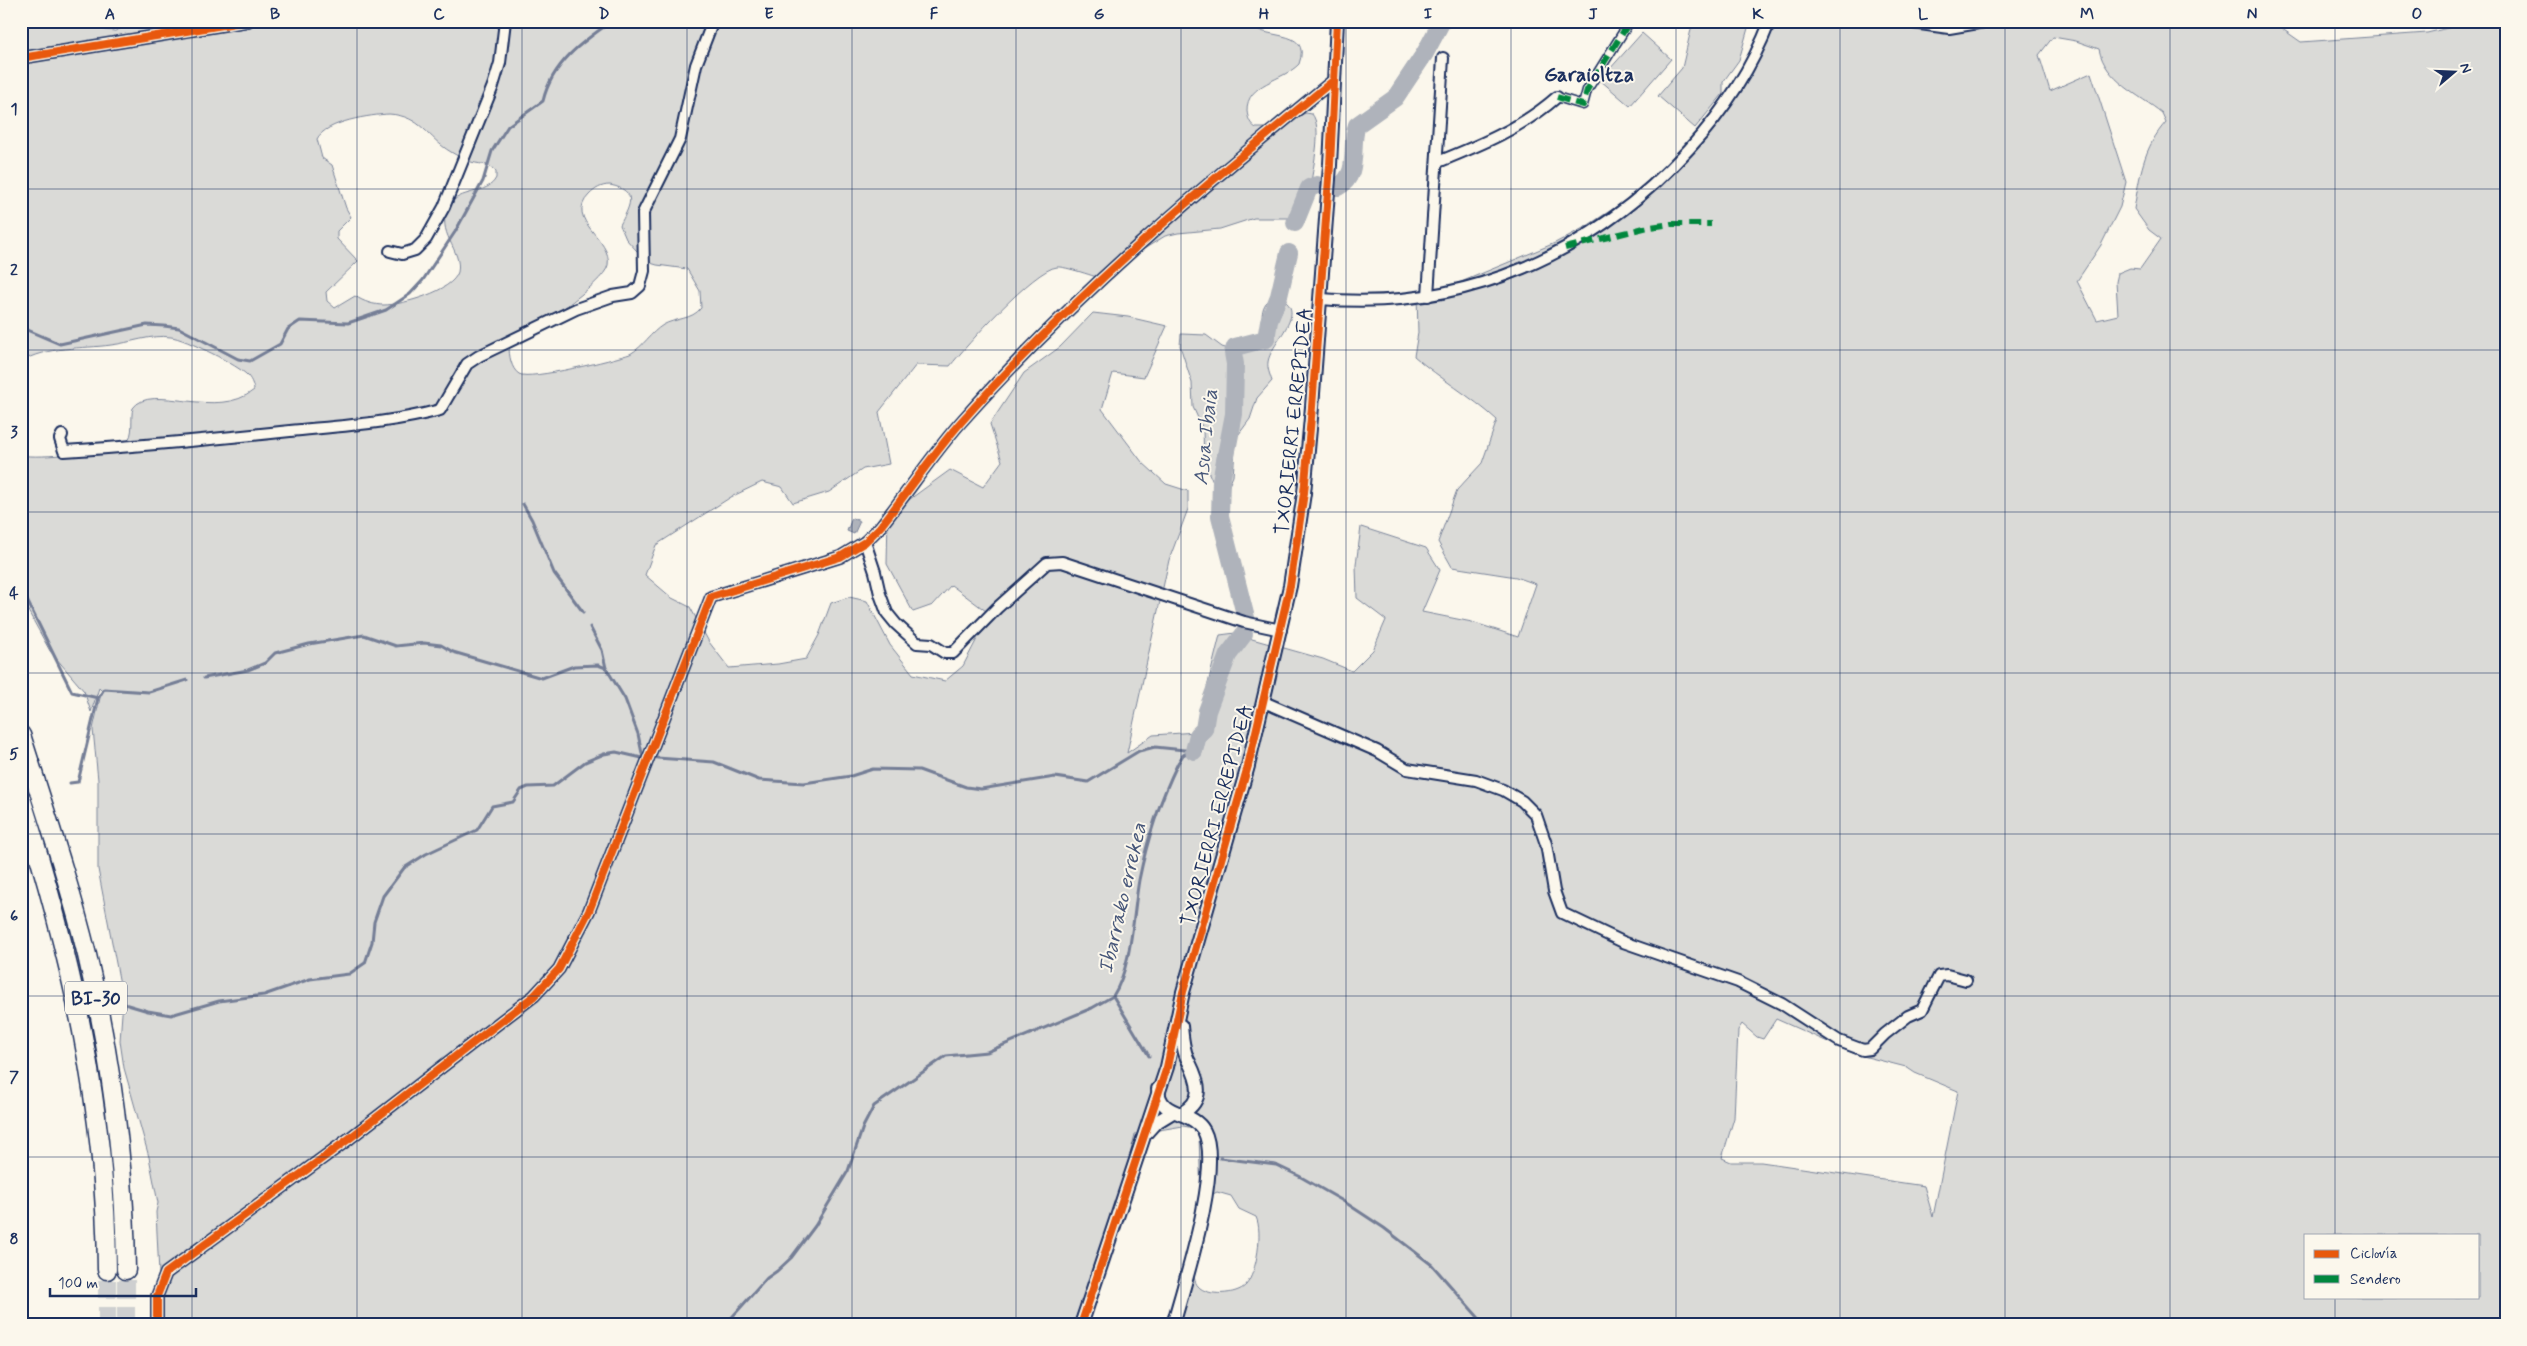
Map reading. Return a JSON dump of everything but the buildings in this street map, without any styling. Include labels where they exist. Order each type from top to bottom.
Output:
[{"type":"highway","name":"BI-30","points":[[21,735],[72,900],[101,1023],[118,1141],[126,1270]]},
{"type":"highway","name":"BI-30","points":[[21,798],[64,941],[84,1035],[100,1142],[107,1270]]},
{"type":"street","points":[[21,58],[248,21]]},
{"type":"street","points":[[390,252],[402,254],[415,250],[426,239],[444,207],[493,86],[502,53],[505,21]]},
{"type":"street","points":[[62,435],[60,439],[64,451],[156,445],[342,426],[440,410],[468,364],[478,356],[576,309],[613,296],[632,293],[640,286],[644,271],[643,213],[680,139],[696,65],[713,21]]},
{"type":"street","name":"TXORIERRI ERREPIDEA","points":[[1081,1325],[1146,1133],[1158,1089],[1167,1067],[1180,1014],[1183,992],[1235,812],[1281,630],[1304,493],[1321,299],[1337,21]]},
{"type":"street","points":[[1438,162],[1516,127],[1538,114],[1557,97],[1583,105],[1586,93],[1630,21]]},
{"type":"street","points":[[1321,299],[1404,300],[1428,296],[1482,282],[1539,261],[1578,241],[1610,221],[1644,194],[1676,163],[1721,110],[1749,67],[1770,21]]},
{"type":"street","points":[[1906,21],[1949,27],[1984,21]]},
{"type":"street","points":[[1428,296],[1444,58]]},
{"type":"street","points":[[157,1325],[157,1296],[166,1273],[230,1224],[312,1166],[507,1017],[534,996],[559,969],[589,911],[711,597],[840,557],[865,542],[880,527],[960,422],[1093,287],[1216,176],[1334,80]]},
{"type":"street","points":[[865,542],[887,613],[917,643],[931,644],[946,653],[953,653],[997,608],[1047,564],[1053,562],[1062,562],[1244,622],[1281,630]]},
{"type":"street","points":[[1264,702],[1377,750],[1407,769],[1476,780],[1503,790],[1522,801],[1536,815],[1562,913],[1623,942],[1738,982],[1782,1004],[1839,1040],[1863,1050],[1870,1048],[1900,1022],[1922,1010],[1939,976],[1947,975],[1966,980]]},
{"type":"street","points":[[1146,1133],[1155,1123],[1192,1108],[1198,1094],[1196,1077],[1189,1062],[1182,1036],[1180,1014]]},
{"type":"street","points":[[1167,1067],[1176,1060],[1189,1062]]},
{"type":"street","points":[[1158,1089],[1161,1103],[1177,1113],[1193,1118],[1203,1129],[1209,1156],[1199,1225],[1173,1325]]},
{"type":"shaded area","points":[[21,21],[90,21],[105,30],[115,31],[127,26],[131,21],[1249,21],[1255,28],[1263,32],[1292,39],[1299,44],[1301,52],[1299,64],[1292,70],[1267,83],[1252,94],[1248,102],[1247,111],[1252,125],[1256,128],[1264,128],[1306,113],[1312,114],[1315,120],[1317,137],[1311,183],[1306,188],[1296,218],[1254,218],[1220,229],[1165,236],[1139,252],[1106,280],[1061,267],[1046,271],[1017,294],[970,342],[950,366],[916,365],[879,412],[889,464],[863,469],[829,492],[793,503],[782,487],[762,482],[731,497],[656,545],[645,575],[672,598],[690,607],[709,642],[729,668],[778,664],[806,659],[819,635],[831,603],[849,597],[867,601],[890,645],[913,674],[945,681],[963,666],[990,614],[951,585],[933,605],[913,612],[887,564],[888,515],[950,470],[983,487],[1002,461],[990,424],[1024,373],[1060,347],[1093,313],[1128,317],[1167,326],[1144,377],[1113,373],[1102,409],[1142,462],[1166,484],[1188,491],[1188,509],[1169,560],[1127,753],[1153,735],[1196,732],[1220,635],[1243,632],[1252,639],[1323,659],[1352,671],[1373,650],[1386,620],[1357,598],[1356,565],[1361,527],[1426,548],[1440,570],[1422,612],[1472,622],[1518,637],[1536,584],[1516,577],[1452,567],[1438,542],[1457,490],[1482,463],[1497,420],[1414,356],[1418,333],[1417,294],[1461,282],[1555,243],[1587,226],[1664,175],[1698,143],[1770,21],[2271,21],[2301,42],[2427,33],[2477,21],[2506,21],[2506,1325],[1172,1325],[1176,1289],[1181,1269],[1192,1268],[1195,1280],[1202,1290],[1215,1293],[1236,1291],[1246,1285],[1250,1279],[1256,1262],[1259,1242],[1256,1217],[1239,1209],[1231,1196],[1217,1192],[1201,1200],[1199,1136],[1194,1128],[1183,1126],[1135,1134],[1115,1206],[1073,1325],[150,1325],[151,1307],[159,1274],[156,1212],[158,1203],[149,1157],[124,1068],[120,1041],[123,1000],[98,869],[98,780],[93,729],[103,692],[99,688],[91,712],[84,691],[50,651],[21,598],[21,455],[75,454],[118,446],[129,439],[133,408],[142,401],[169,399],[222,402],[239,399],[254,390],[248,376],[243,371],[199,347],[171,337],[163,336],[111,345],[64,349],[41,353],[21,362]],"holes":[[[2053,37],[2076,41],[2099,49],[2108,70],[2116,79],[2162,113],[2166,122],[2147,152],[2134,209],[2149,230],[2161,239],[2140,269],[2130,268],[2118,273],[2116,282],[2118,315],[2097,320],[2077,281],[2101,245],[2120,207],[2126,182],[2091,73],[2050,91],[2039,55]],[[389,114],[417,123],[453,153],[468,161],[483,164],[493,169],[496,172],[496,178],[492,184],[459,197],[449,206],[445,215],[445,224],[457,256],[458,272],[447,285],[426,296],[402,303],[377,304],[355,296],[335,308],[327,301],[326,292],[358,261],[337,239],[337,231],[351,217],[346,208],[332,165],[322,158],[317,139],[322,133],[339,123]],[[610,185],[625,191],[629,196],[629,206],[620,225],[626,239],[647,262],[687,269],[700,291],[701,308],[693,315],[663,325],[630,354],[555,372],[538,375],[519,374],[512,365],[509,346],[580,296],[604,273],[608,265],[608,256],[604,247],[585,221],[582,213],[583,204],[589,195],[598,188]],[[1776,1019],[1855,1054],[1906,1067],[1915,1073],[1958,1091],[1933,1217],[1924,1186],[1761,1162],[1731,1162],[1722,1158],[1734,1118],[1738,1030],[1742,1024],[1757,1037],[1763,1039]]]},
{"type":"shaded area","points":[[1693,21],[1750,21],[1739,60],[1723,82],[1723,94],[1695,128],[1658,96],[1682,68]]},
{"type":"shaded area","points":[[1642,33],[1671,59],[1630,106],[1600,80]]},
{"type":"shaded area","points":[[1277,297],[1287,303],[1291,310],[1290,318],[1268,362],[1272,381],[1257,398],[1250,419],[1236,438],[1233,476],[1224,497],[1215,487],[1204,462],[1203,429],[1193,407],[1192,383],[1180,346],[1181,334],[1206,335],[1222,347],[1232,350],[1238,344],[1261,339],[1264,308],[1270,299]]},
{"type":"shaded area","points":[[852,518],[860,521],[854,534],[847,531]]},
{"type":"waterway","points":[[21,318],[25,329],[60,344],[147,325],[179,328],[238,359],[250,361],[280,344],[288,329],[300,321],[348,323],[386,310],[410,294],[423,280],[455,232],[483,181],[492,151],[508,126],[543,101],[553,75],[561,65],[579,46],[612,21]]},
{"type":"waterway","name":"Asua Ibaia","points":[[1338,187],[1350,175],[1357,125],[1395,98],[1425,53],[1442,21]]},
{"type":"waterway","name":"Asua Ibaia","points":[[1295,223],[1309,188],[1317,185]]},
{"type":"waterway","name":"Asua Ibaia","points":[[1246,618],[1220,516],[1221,481],[1234,414],[1235,364],[1233,353],[1235,347],[1266,339],[1269,321],[1279,296],[1289,253]]},
{"type":"waterway","points":[[523,504],[532,520],[554,573],[583,612]]},
{"type":"waterway","points":[[21,588],[72,692],[98,698],[104,689],[149,692],[187,680]]},
{"type":"waterway","points":[[590,627],[602,650],[606,668]]},
{"type":"waterway","name":"Asua Ibaia","points":[[1194,751],[1198,735],[1204,729],[1207,711],[1228,655],[1244,634]]},
{"type":"waterway","points":[[204,678],[248,670],[265,663],[275,653],[309,644],[364,635],[396,646],[424,643],[441,645],[453,652],[542,678],[574,666],[598,665],[606,668],[625,699],[638,734],[643,758]]},
{"type":"waterway","points":[[70,783],[78,782],[98,698]]},
{"type":"waterway","points":[[657,758],[714,762],[759,780],[804,783],[851,776],[873,769],[919,770],[966,787],[981,789],[1055,777],[1088,782],[1139,751],[1155,747],[1194,751]]},
{"type":"waterway","name":"Ibarrako errekea","points":[[1149,1056],[1113,996],[1128,956],[1139,880],[1155,820],[1165,791],[1178,763],[1183,755],[1191,751]]},
{"type":"waterway","points":[[121,1003],[171,1015],[219,1001],[264,995],[310,979],[349,974],[365,963],[372,942],[374,922],[383,896],[404,868],[426,854],[477,830],[492,806],[513,802],[521,790],[528,787],[553,786],[585,762],[604,754],[616,752],[642,758]]},
{"type":"waterway","points":[[725,1325],[767,1278],[791,1258],[815,1226],[848,1171],[863,1127],[874,1106],[946,1056],[987,1052],[1092,1008],[1113,996]]},
{"type":"waterway","name":"Ibarrako errekea","points":[[1220,1158],[1276,1165],[1343,1201],[1384,1228],[1432,1265],[1485,1325]]},
{"type":"tunnel","points":[[107,1270],[107,1325]]},
{"type":"tunnel","points":[[126,1270],[126,1325]]},
{"type":"marked path","points":[[1557,97],[1583,105],[1587,90],[1630,21]]},
{"type":"marked path","points":[[1565,248],[1644,228],[1671,224],[1711,224]]},
{"type":"cycle path","points":[[21,58],[248,21]]},
{"type":"cycle path","points":[[1081,1325],[1167,1067],[1183,992],[1248,766],[1290,586],[1304,493],[1312,407],[1330,165],[1337,21]]},
{"type":"cycle path","points":[[157,1325],[157,1296],[166,1273],[350,1138],[534,996],[559,969],[589,911],[711,597],[840,557],[865,542],[880,527],[961,422],[1048,330],[1140,244],[1236,160],[1334,80]]},
{"type":"district","name":"Garaioltza","points":[[1589,74]]}]
